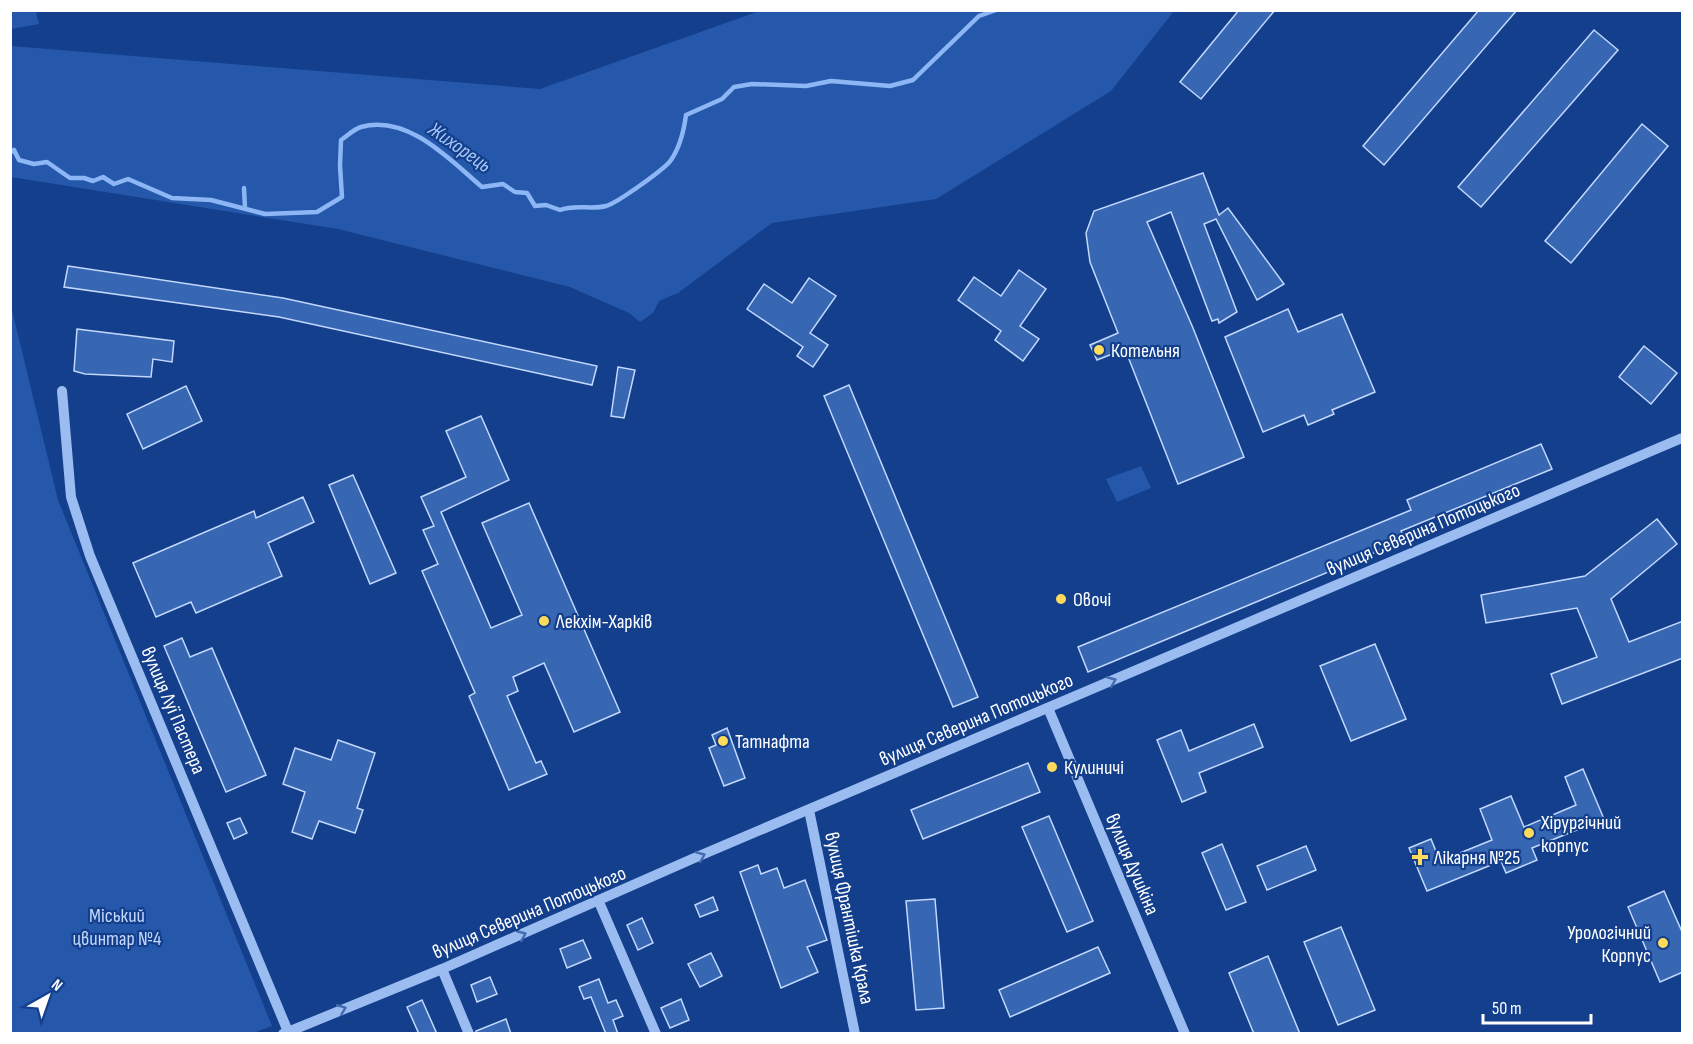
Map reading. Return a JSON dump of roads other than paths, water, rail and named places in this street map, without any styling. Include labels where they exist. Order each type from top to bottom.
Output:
[{"type":"street","name":"вулиця Луї Пастера","points":[[62,392],[71,497],[90,556],[286,1033]]},
{"type":"street","name":"вулиця Северина Потоцького","points":[[286,1033],[442,969],[1047,708],[1683,438]]},
{"type":"street","name":"вулиця Душкіна","points":[[1047,708],[1185,1034]]},
{"type":"street","name":"вулиця Франтішка Крала","points":[[809,810],[855,1034]]},
{"type":"street","points":[[599,902],[656,1034]]},
{"type":"street","points":[[442,969],[469,1034]]},
{"type":"waterway","name":"Жихорець","points":[[10,153],[14,150],[19,160],[34,164],[47,162],[70,178],[84,178],[93,181],[103,177],[114,184],[128,179],[172,198],[211,200],[265,214],[317,212],[342,197],[341,140],[358,128],[378,125],[395,127],[412,133],[442,153],[482,187],[503,184],[515,192],[527,193],[535,206],[546,205],[560,210],[571,207],[600,207],[612,204],[651,178],[667,164],[679,144],[686,115],[722,99],[734,87],[752,84],[806,86],[831,81],[890,86],[913,80],[979,16],[996,10]]},
{"type":"waterway","points":[[244,188],[245,208]]},
{"type":"place","name":"Котельня","points":[[1099,350]]},
{"type":"place","name":"Овочі","points":[[1061,599]]},
{"type":"place","name":"Лекхім-Харків","points":[[544,621]]},
{"type":"place","name":"Татнафта","points":[[723,741]]},
{"type":"place","name":"Кулиничі","points":[[1052,767]]},
{"type":"place","name":"Хірургічний корпус","points":[[1529,833]]},
{"type":"place","name":"Лікарня №25","points":[[1420,857]]},
{"type":"place","name":"Урологічний Корпус","points":[[1663,943]]},
{"type":"park label","name":"Міський цвинтар №4","points":[[117,926]]}]
